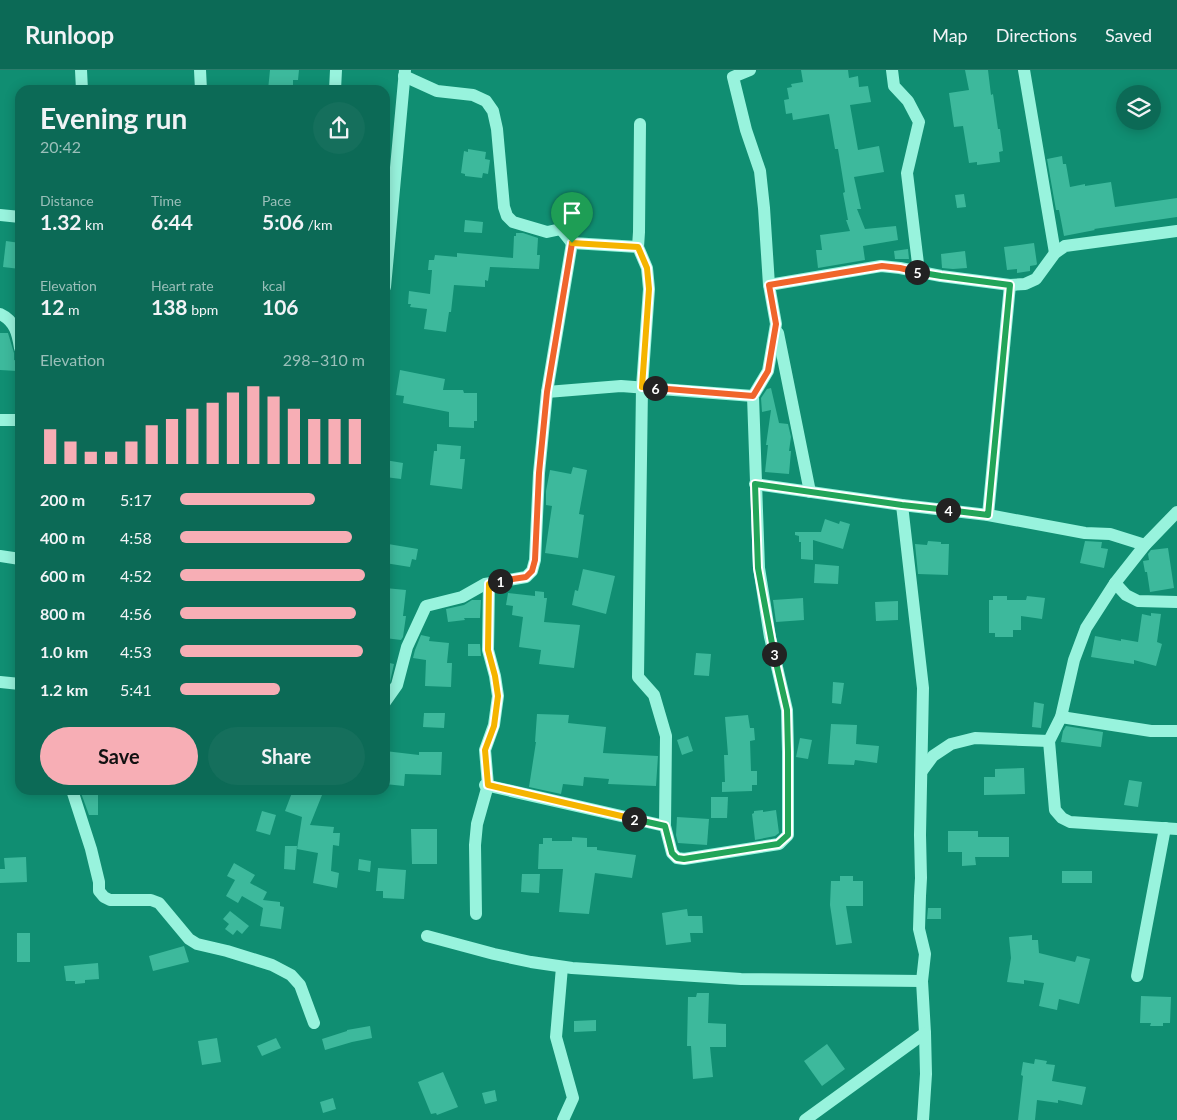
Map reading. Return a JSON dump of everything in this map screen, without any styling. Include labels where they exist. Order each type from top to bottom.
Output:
[{"type":"street","points":[[81,70],[82,85]]},
{"type":"street","points":[[200,70],[201,85]]},
{"type":"street","points":[[335,85],[336,70]]},
{"type":"street","points":[[750,70],[733,73],[746,130],[760,171],[769,285],[810,492]]},
{"type":"street","points":[[892,70],[894,86],[908,101],[919,122],[907,173],[919,272]]},
{"type":"street","points":[[1024,70],[1055,253]]},
{"type":"street","points":[[390,234],[405,73],[437,91],[473,95],[486,102],[493,110],[506,216],[513,222],[547,232],[561,229],[572,243],[547,392],[539,473],[535,560],[532,571],[526,577],[484,584],[462,596],[426,606],[407,647],[397,685],[390,695]]},
{"type":"street","points":[[640,124],[638,247],[647,268],[649,289],[642,387],[638,677],[654,695],[666,736],[665,826],[672,853],[677,858],[684,859],[778,844],[788,835],[787,710],[770,637],[758,568],[755,484],[753,396],[768,371],[776,324]]},
{"type":"street","points":[[0,215],[15,216]]},
{"type":"street","points":[[769,285],[882,266],[1010,285],[1025,284],[1036,279],[1055,253],[1065,246],[1177,231]]},
{"type":"street","points":[[572,243],[638,247]]},
{"type":"street","points":[[988,515],[1010,285]]},
{"type":"street","points":[[0,314],[6,317],[15,328]]},
{"type":"street","points":[[547,392],[621,386],[753,396]]},
{"type":"street","points":[[0,420],[15,420]]},
{"type":"street","points":[[755,484],[988,515],[1085,533],[1110,534],[1145,545]]},
{"type":"street","points":[[902,505],[923,688],[920,835],[922,878],[919,929],[925,954],[922,980],[926,1074],[923,1120]]},
{"type":"street","points":[[1137,976],[1171,829],[1070,822],[1062,818],[1055,810],[1050,741],[1061,716],[1074,660],[1086,628],[1115,583],[1145,545],[1177,512]]},
{"type":"street","points":[[0,556],[15,558]]},
{"type":"street","points":[[1115,583],[1126,595],[1138,601],[1177,602]]},
{"type":"street","points":[[476,914],[475,845],[477,824],[487,785],[485,750],[494,726],[498,696],[488,650],[489,584]]},
{"type":"street","points":[[0,682],[15,684]]},
{"type":"street","points":[[1061,716],[1151,731],[1177,731]]},
{"type":"street","points":[[922,771],[933,756],[951,744],[975,738],[1050,741]]},
{"type":"street","points":[[487,785],[665,826]]},
{"type":"street","points":[[73,795],[91,849],[100,891],[104,897],[110,900],[151,900],[159,903],[189,939],[198,944],[272,965],[291,975],[300,985],[314,1023]]},
{"type":"street","points":[[427,936],[494,954],[562,967],[741,980],[922,980]]},
{"type":"street","points":[[562,967],[556,1037],[573,1098],[563,1120]]},
{"type":"street","points":[[805,1120],[822,1115],[925,1033]]},
{"type":"building","points":[[270,70],[299,70],[298,80],[293,80],[293,85],[268,85]]},
{"type":"building","points":[[801,70],[848,70],[849,78],[858,76],[859,87],[868,86],[871,102],[850,105],[858,150],[879,146],[884,172],[854,177],[861,209],[857,209],[865,229],[896,226],[898,240],[863,246],[865,260],[818,268],[816,250],[822,250],[820,235],[850,231],[846,220],[848,220],[843,193],[845,192],[838,149],[835,149],[829,114],[793,120],[792,113],[786,114],[784,100],[789,99],[787,88],[792,87],[791,84],[803,82]]},
{"type":"building","points":[[965,70],[988,70],[991,95],[993,94],[1003,151],[999,152],[1000,162],[977,165],[977,162],[969,163],[963,126],[954,127],[949,93],[969,90]]},
{"type":"building","points":[[468,149],[486,152],[485,159],[490,160],[488,174],[483,173],[482,178],[465,176],[465,174],[461,173],[464,151],[468,152]]},
{"type":"building","points":[[1062,156],[1063,164],[1066,164],[1070,187],[1111,182],[1115,207],[1177,198],[1177,217],[1094,229],[1064,236],[1059,210],[1056,210],[1047,159]]},
{"type":"building","points":[[964,194],[966,207],[957,208],[955,195]]},
{"type":"building","points":[[465,220],[483,222],[482,233],[464,232]]},
{"type":"building","points":[[516,233],[523,233],[538,238],[537,255],[540,255],[539,269],[490,267],[488,281],[485,280],[485,287],[454,285],[451,312],[449,312],[446,332],[424,329],[427,309],[410,307],[411,304],[408,304],[409,291],[430,294],[432,270],[428,270],[429,260],[434,260],[435,255],[457,257],[457,253],[513,258],[514,236],[516,236]]},
{"type":"building","points":[[6,241],[15,242],[15,268],[3,267]]},
{"type":"building","points":[[1034,243],[1037,264],[1030,266],[1030,271],[1017,273],[1017,269],[1007,270],[1004,247]]},
{"type":"building","points":[[908,249],[909,259],[895,259],[894,251]]},
{"type":"building","points":[[965,251],[967,268],[942,268],[941,254]]},
{"type":"building","points":[[0,333],[8,333],[14,353],[15,371],[0,370]]},
{"type":"building","points":[[400,370],[445,379],[443,390],[463,390],[464,393],[477,393],[477,421],[474,421],[474,428],[449,427],[449,412],[403,403],[404,396],[396,395]]},
{"type":"building","points":[[771,388],[779,423],[788,424],[791,437],[789,474],[765,472],[768,445],[766,445],[771,410],[762,412],[761,398],[767,389]]},
{"type":"building","points":[[437,444],[461,446],[460,459],[465,459],[462,489],[430,485],[434,451],[437,451]]},
{"type":"building","points":[[390,461],[403,463],[401,479],[390,478]]},
{"type":"building","points":[[573,467],[587,470],[579,514],[584,515],[578,558],[545,553],[552,506],[546,505],[546,491],[550,470],[571,474]]},
{"type":"building","points":[[825,519],[839,524],[840,521],[850,524],[843,549],[813,540],[813,560],[801,559],[801,542],[799,542],[799,536],[795,535],[795,532],[821,532]]},
{"type":"building","points":[[928,541],[949,544],[948,575],[918,574],[915,544],[927,545]]},
{"type":"building","points":[[1085,541],[1102,542],[1101,548],[1108,549],[1104,568],[1080,563]]},
{"type":"building","points":[[390,544],[418,549],[416,560],[412,559],[410,567],[390,564]]},
{"type":"building","points":[[1168,548],[1174,588],[1150,592],[1143,561],[1149,560],[1148,554],[1151,550]]},
{"type":"building","points":[[815,564],[839,566],[838,584],[814,583]]},
{"type":"building","points":[[583,569],[615,576],[606,614],[572,605],[575,590],[578,591]]},
{"type":"building","points":[[390,588],[406,590],[403,616],[406,616],[401,640],[390,639]]},
{"type":"building","points":[[535,591],[544,592],[544,598],[547,598],[544,622],[580,625],[574,668],[539,664],[541,650],[519,647],[523,617],[512,615],[513,606],[506,605],[508,593],[535,596]]},
{"type":"building","points":[[993,596],[1007,596],[1007,600],[1026,600],[1027,596],[1045,598],[1042,619],[1021,616],[1021,630],[1013,630],[1013,637],[995,637],[995,633],[989,633],[989,600],[993,600]]},
{"type":"building","points":[[803,598],[804,620],[776,622],[773,600]]},
{"type":"building","points":[[472,600],[481,600],[480,618],[464,618],[465,620],[448,622],[446,609],[464,605]]},
{"type":"building","points":[[898,601],[898,620],[876,621],[875,602]]},
{"type":"building","points":[[1151,613],[1161,614],[1157,642],[1162,644],[1156,666],[1134,660],[1134,664],[1091,657],[1095,636],[1138,642],[1142,614],[1151,616]]},
{"type":"building","points":[[421,635],[430,637],[429,641],[449,643],[447,663],[452,663],[451,687],[425,686],[426,660],[413,658]]},
{"type":"building","points":[[468,644],[480,644],[481,656],[468,656]]},
{"type":"building","points":[[696,653],[711,654],[709,676],[694,675]]},
{"type":"building","points":[[390,663],[394,664],[390,682]]},
{"type":"building","points":[[833,682],[844,683],[841,704],[832,703]]},
{"type":"building","points":[[1034,702],[1044,704],[1041,728],[1032,727]]},
{"type":"building","points":[[424,713],[445,713],[444,728],[423,727]]},
{"type":"building","points":[[537,714],[569,715],[568,723],[606,727],[603,753],[658,756],[656,786],[608,784],[609,779],[584,777],[583,786],[563,784],[561,794],[529,787],[536,742]]},
{"type":"building","points":[[748,715],[750,728],[754,728],[755,740],[750,741],[751,771],[757,771],[757,785],[752,785],[752,791],[722,792],[722,782],[725,782],[724,755],[728,755],[725,717]]},
{"type":"building","points":[[831,724],[857,725],[856,744],[879,746],[877,763],[855,760],[854,765],[828,764]]},
{"type":"building","points":[[1066,726],[1103,732],[1101,747],[1061,742]]},
{"type":"building","points":[[688,736],[693,751],[682,755],[677,740]]},
{"type":"building","points":[[800,738],[812,740],[808,759],[796,757]]},
{"type":"building","points":[[390,752],[419,755],[419,752],[442,752],[441,775],[405,774],[404,786],[390,785]]},
{"type":"building","points":[[1024,768],[1025,794],[984,795],[984,777],[995,777],[995,769]]},
{"type":"building","points":[[1129,780],[1142,782],[1138,807],[1124,805]]},
{"type":"building","points":[[82,795],[98,795],[98,815],[89,815]]},
{"type":"building","points":[[291,795],[322,795],[310,825],[334,827],[333,833],[340,833],[339,846],[333,845],[331,871],[339,873],[337,888],[313,883],[318,853],[297,849],[302,817],[285,811]]},
{"type":"building","points":[[711,797],[728,797],[727,818],[711,818]]},
{"type":"building","points":[[763,810],[763,812],[776,810],[779,833],[775,836],[755,840],[752,814],[754,811]]},
{"type":"building","points":[[262,811],[276,815],[270,835],[256,831]]},
{"type":"building","points":[[677,817],[709,819],[707,845],[678,843],[676,835]]},
{"type":"building","points":[[411,829],[437,829],[437,864],[412,864]]},
{"type":"building","points":[[948,831],[978,831],[978,837],[1009,837],[1009,857],[975,857],[976,865],[962,866],[962,852],[948,852]]},
{"type":"building","points":[[572,837],[587,838],[587,847],[597,847],[597,850],[636,855],[632,878],[595,873],[589,914],[559,912],[563,869],[538,869],[539,844],[543,844],[543,838],[552,838],[552,841],[572,841]]},
{"type":"building","points":[[285,846],[297,846],[295,870],[284,869]]},
{"type":"building","points":[[26,857],[27,882],[0,883],[0,869],[5,869],[4,858]]},
{"type":"building","points":[[359,859],[371,861],[370,872],[358,870]]},
{"type":"building","points":[[234,863],[255,875],[250,883],[267,892],[263,900],[280,902],[280,906],[284,907],[281,929],[260,926],[263,908],[242,896],[238,903],[226,896],[235,880],[227,876]]},
{"type":"building","points":[[378,868],[406,870],[404,899],[383,898],[383,891],[376,891]]},
{"type":"building","points":[[1062,871],[1092,871],[1092,883],[1062,883]]},
{"type":"building","points":[[522,874],[540,874],[539,893],[521,892]]},
{"type":"building","points":[[840,876],[853,876],[853,881],[863,881],[863,906],[846,906],[852,943],[836,945],[830,905],[831,881],[840,881]]},
{"type":"building","points":[[928,908],[941,908],[941,919],[927,919]]},
{"type":"building","points":[[687,909],[688,916],[702,916],[703,933],[690,933],[691,942],[666,945],[662,913]]},
{"type":"building","points":[[230,911],[249,926],[242,934],[237,930],[233,935],[225,929],[229,924],[223,919]]},
{"type":"building","points":[[17,933],[30,933],[30,962],[17,962]]},
{"type":"building","points":[[1032,935],[1032,940],[1038,940],[1039,953],[1075,962],[1077,956],[1090,959],[1079,1004],[1059,999],[1057,1010],[1039,1006],[1044,983],[1024,980],[1024,984],[1007,982],[1011,958],[1009,937]]},
{"type":"building","points":[[184,946],[189,962],[153,971],[149,956]]},
{"type":"building","points":[[98,963],[99,979],[85,980],[85,983],[75,984],[75,981],[66,981],[64,966]]},
{"type":"building","points":[[697,993],[709,993],[708,1023],[726,1024],[726,1047],[710,1047],[713,1077],[693,1079],[691,1046],[687,1046],[688,997],[696,997]]},
{"type":"building","points":[[1141,996],[1171,997],[1170,1023],[1163,1023],[1163,1026],[1150,1026],[1151,1023],[1140,1023]]},
{"type":"building","points":[[596,1020],[596,1031],[574,1032],[574,1021]]},
{"type":"building","points":[[370,1026],[372,1038],[325,1050],[322,1039],[347,1030]]},
{"type":"building","points":[[217,1038],[221,1062],[202,1065],[198,1041]]},
{"type":"building","points":[[276,1038],[281,1048],[262,1056],[257,1046]]},
{"type":"building","points":[[827,1044],[845,1069],[822,1086],[804,1061]]},
{"type":"building","points":[[1035,1059],[1047,1061],[1046,1064],[1055,1065],[1052,1081],[1086,1087],[1082,1105],[1058,1100],[1058,1103],[1037,1100],[1035,1120],[1018,1120],[1023,1062],[1034,1064]]},
{"type":"building","points":[[443,1072],[458,1107],[437,1115],[436,1113],[431,1114],[418,1082]]},
{"type":"building","points":[[495,1090],[497,1101],[485,1104],[482,1093]]},
{"type":"building","points":[[333,1098],[336,1109],[323,1113],[320,1102]]},
{"type":"route","points":[[572,243],[638,247],[647,268],[649,289],[642,387],[753,396],[768,371],[776,324],[769,285],[882,266],[1010,285],[988,515],[755,484],[758,568],[770,637],[787,710],[788,835],[778,844],[684,859],[677,858],[672,853],[665,826],[488,785],[485,750],[494,726],[498,696],[488,650],[489,584],[526,577],[532,571],[535,560],[539,473],[547,392],[572,243]]}]
